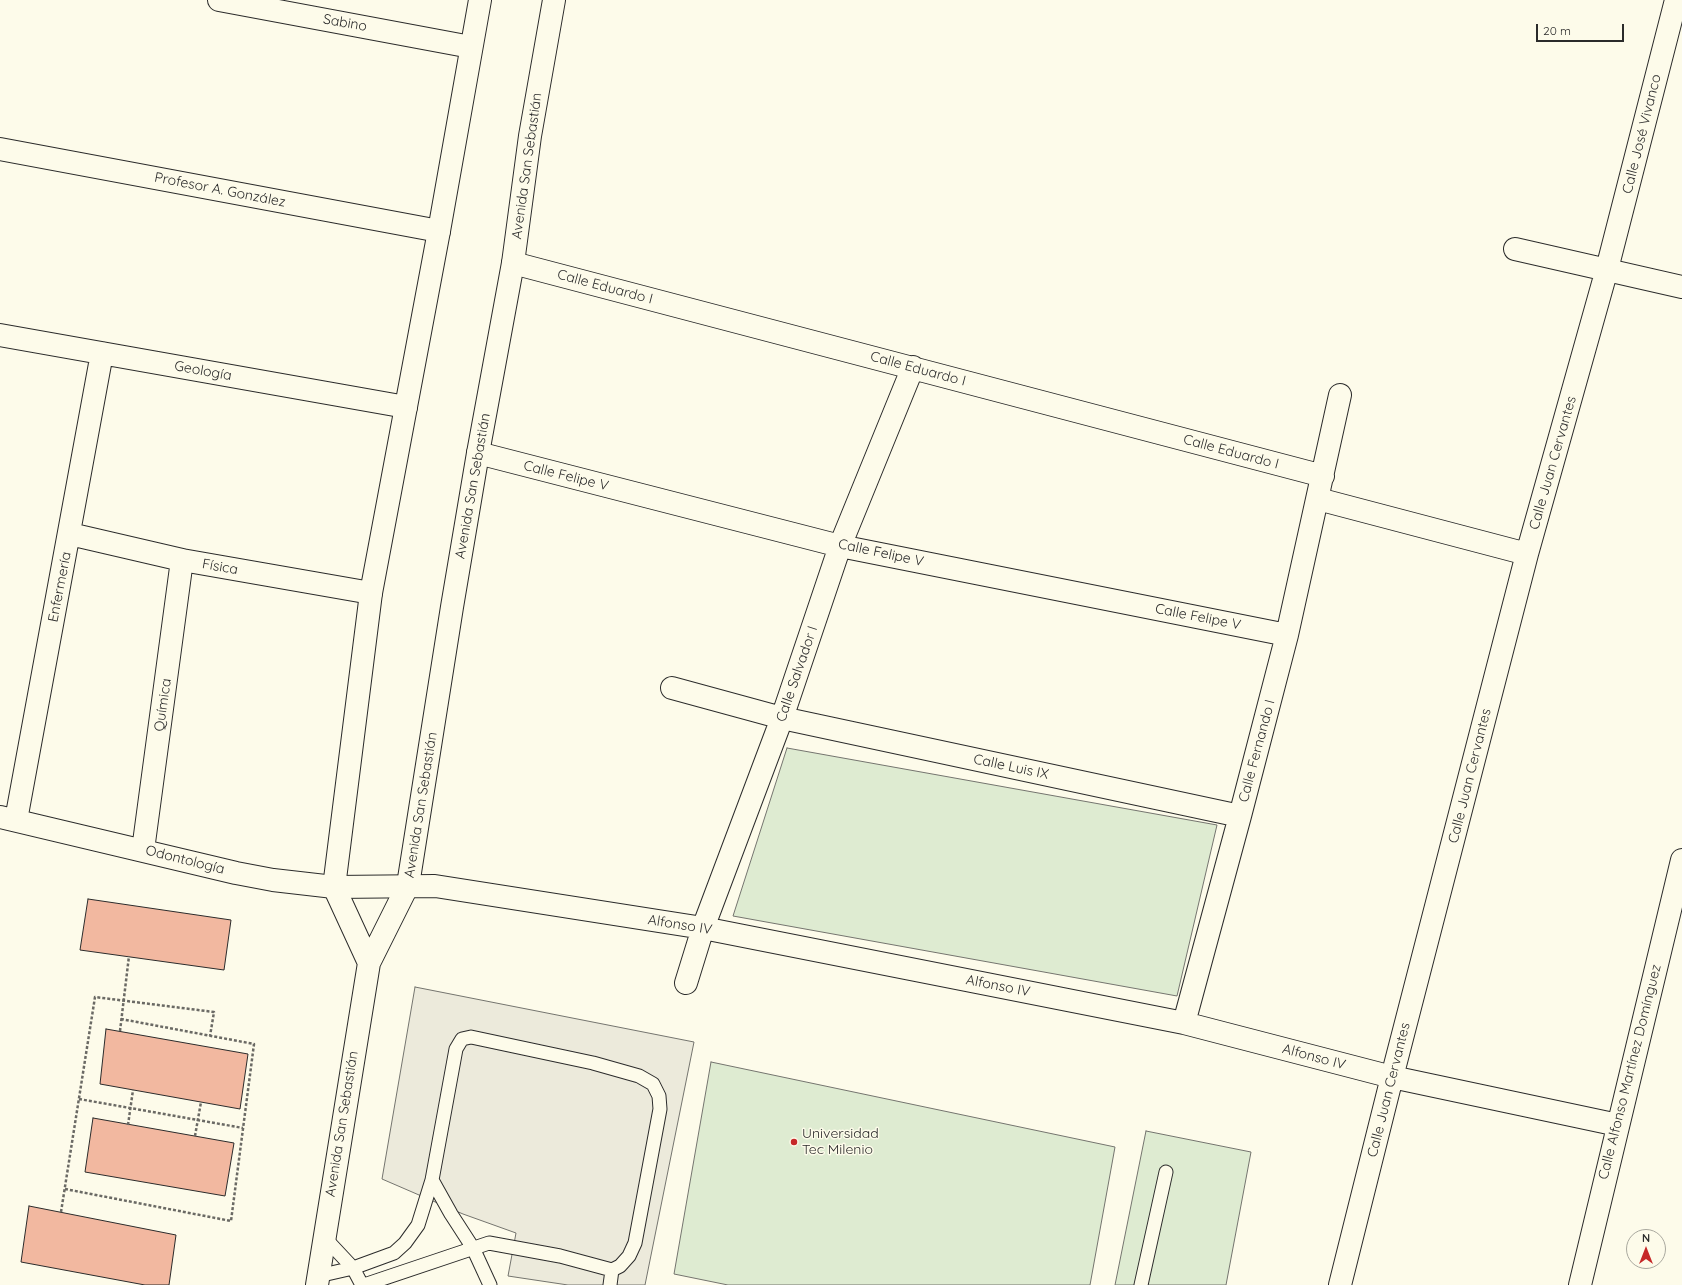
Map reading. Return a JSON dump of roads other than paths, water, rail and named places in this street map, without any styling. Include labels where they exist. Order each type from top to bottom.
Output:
[{"type":"street","name":"Sabino","points":[[218,0],[471,47]]},
{"type":"street","points":[[368,963],[334,887],[371,593],[439,232],[480,0]]},
{"type":"street","name":"Avenida San Sebastián","points":[[318,1280],[368,963],[408,885],[478,453],[513,263],[530,136],[554,0]]},
{"type":"street","name":"Calle José Vivanco","points":[[1607,269],[1676,0]]},
{"type":"street","name":"Profesor A. González","points":[[0,148],[439,232]]},
{"type":"street","points":[[1515,249],[1682,286]]},
{"type":"street","name":"Calle Eduardo I","points":[[513,263],[1323,476]]},
{"type":"street","name":"Calle Juan Cervantes","points":[[1340,1285],[1527,554],[1607,269]]},
{"type":"street","name":"Geología","points":[[0,335],[406,407]]},
{"type":"street","name":"Enfermería","points":[[8,818],[70,534],[102,353]]},
{"type":"street","name":"Calle Salvador I","points":[[686,983],[703,928],[782,718],[840,546],[913,367]]},
{"type":"street","name":"Calle Fernando I","points":[[1184,1023],[1287,635],[1340,395]]},
{"type":"street","name":"Calle Felipe V","points":[[478,453],[840,546],[1287,635]]},
{"type":"street","points":[[1318,499],[1527,554]]},
{"type":"street","name":"Física","points":[[70,534],[182,560],[371,593]]},
{"type":"street","name":"Química","points":[[143,850],[182,560]]},
{"type":"street","name":"Calle Luis IX","points":[[672,688],[782,718],[1240,816]]},
{"type":"street","name":"Odontología","points":[[8,818],[266,879],[334,887],[372,887]]},
{"type":"street","name":"Calle Alfonso Martínez Domínguez","points":[[1580,1285],[1682,860]]},
{"type":"street","name":"Alfonso IV","points":[[372,887],[408,885],[435,886],[703,928],[1184,1023],[1392,1077],[1618,1124]]},
{"type":"lane","points":[[318,1280],[354,1268],[394,1252],[405,1243],[418,1225],[432,1180],[456,1049],[462,1039],[471,1037],[593,1063],[640,1076],[653,1084],[659,1096],[660,1109],[633,1250],[620,1266],[612,1270],[560,1256],[489,1243],[363,1285],[354,1268],[324,1237]]},
{"type":"lane","points":[[1141,1285],[1166,1172]]},
{"type":"lane","points":[[432,1180],[451,1214],[473,1248],[490,1285]]},
{"type":"lane","points":[[610,1285],[612,1270]]},
{"type":"place","name":"Universidad Tec Milenio","points":[[794,1142]]}]
